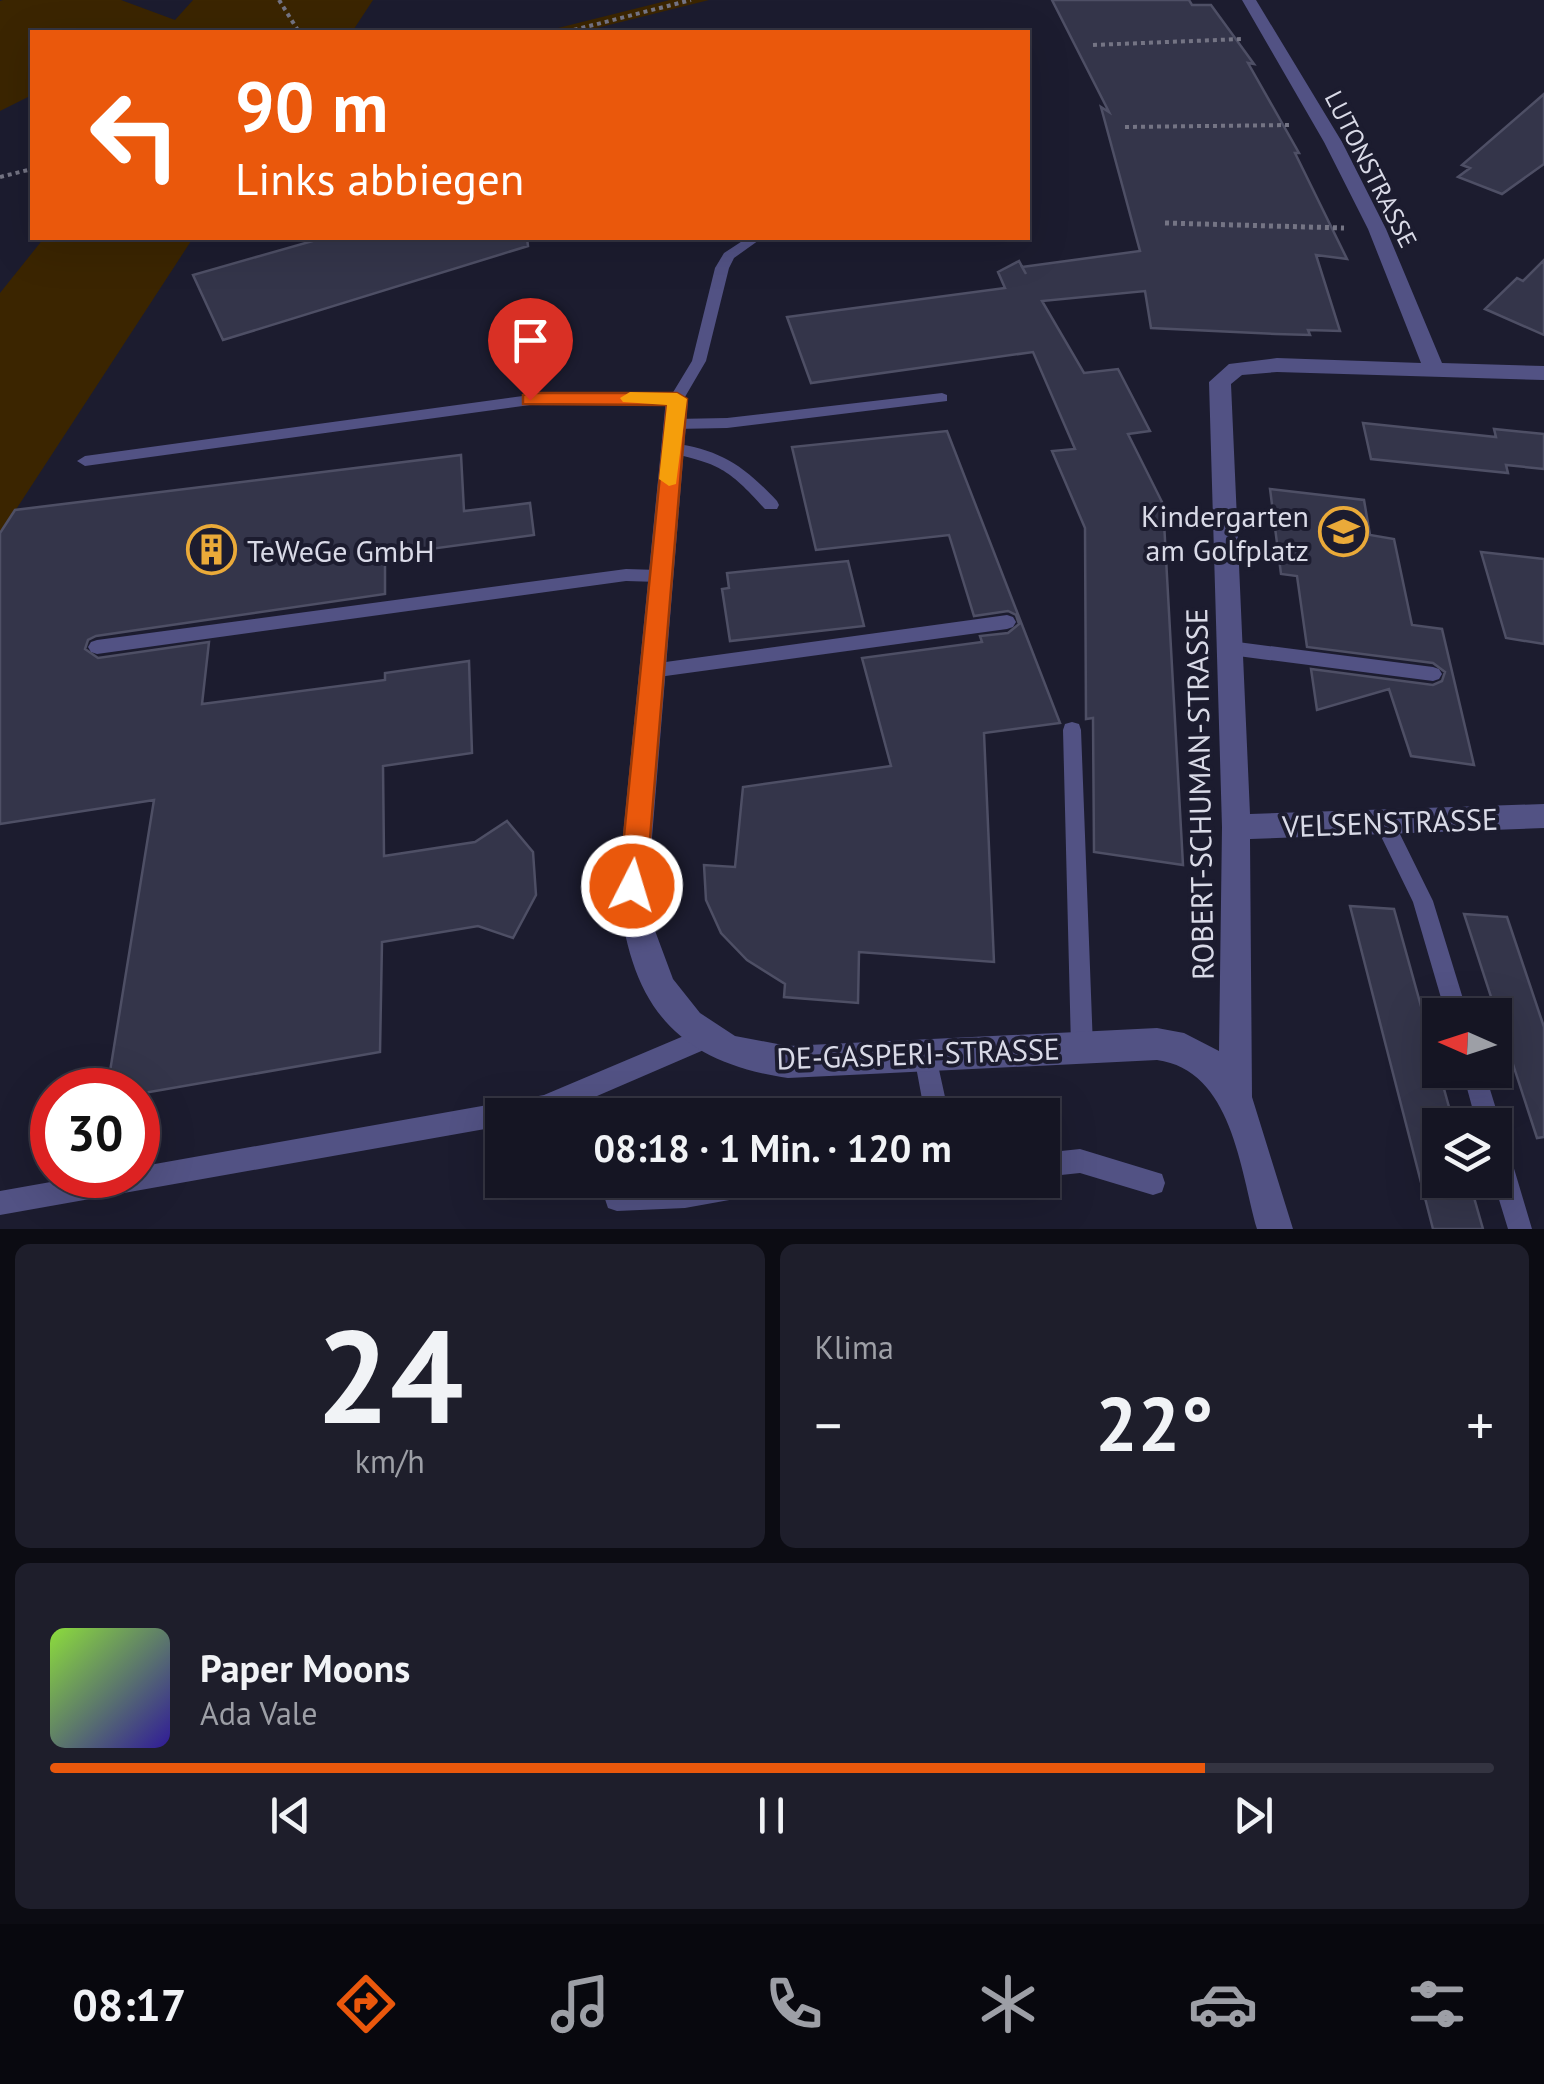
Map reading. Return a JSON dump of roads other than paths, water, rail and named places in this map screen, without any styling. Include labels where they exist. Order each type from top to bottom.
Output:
[{"type":"street","name":"LUTONSTRASSE","points":[[1249,0],[1323,125],[1377,228],[1434,369]]},
{"type":"street","name":"ROBERT-SCHUMAN-STRASSE","points":[[1275,1229],[1235,1097],[1236,826],[1220,382],[1226,375],[1250,366],[1544,372]]},
{"type":"street","name":"DE-GASPERI-STRASSE","points":[[675,424],[632,886],[634,918],[654,977],[705,1038],[746,1056],[788,1062],[1178,1046],[1206,1060],[1235,1097]]},
{"type":"street","name":"VELSENSTRASSE","points":[[1236,826],[1544,816]]},
{"type":"lane","points":[[675,424],[699,362],[722,268],[729,256],[751,240]]},
{"type":"lane","points":[[85,461],[530,400],[675,424],[726,423],[942,398]]},
{"type":"lane","points":[[675,424],[706,452],[742,474],[772,505]]},
{"type":"lane","points":[[96,647],[626,575],[659,576]]},
{"type":"lane","points":[[652,670],[1008,622]]},
{"type":"lane","points":[[1230,648],[1433,674]]},
{"type":"lane","points":[[1072,730],[1082,1047]]},
{"type":"lane","points":[[1385,824],[1423,901],[1452,998]]},
{"type":"lane","points":[[0,1203],[544,1107],[705,1038]]},
{"type":"lane","points":[[925,1056],[934,1098]]},
{"type":"lane","points":[[1060,1164],[1080,1162],[1152,1183]]},
{"type":"lane","points":[[618,1199],[640,1198]]},
{"type":"lane","points":[[1511,1198],[1520,1229]]},
{"type":"place","name":"Kindergarten am Golfplatz","points":[[1344,532]]},
{"type":"place","name":"TeWeGe GmbH","points":[[212,550]]}]
